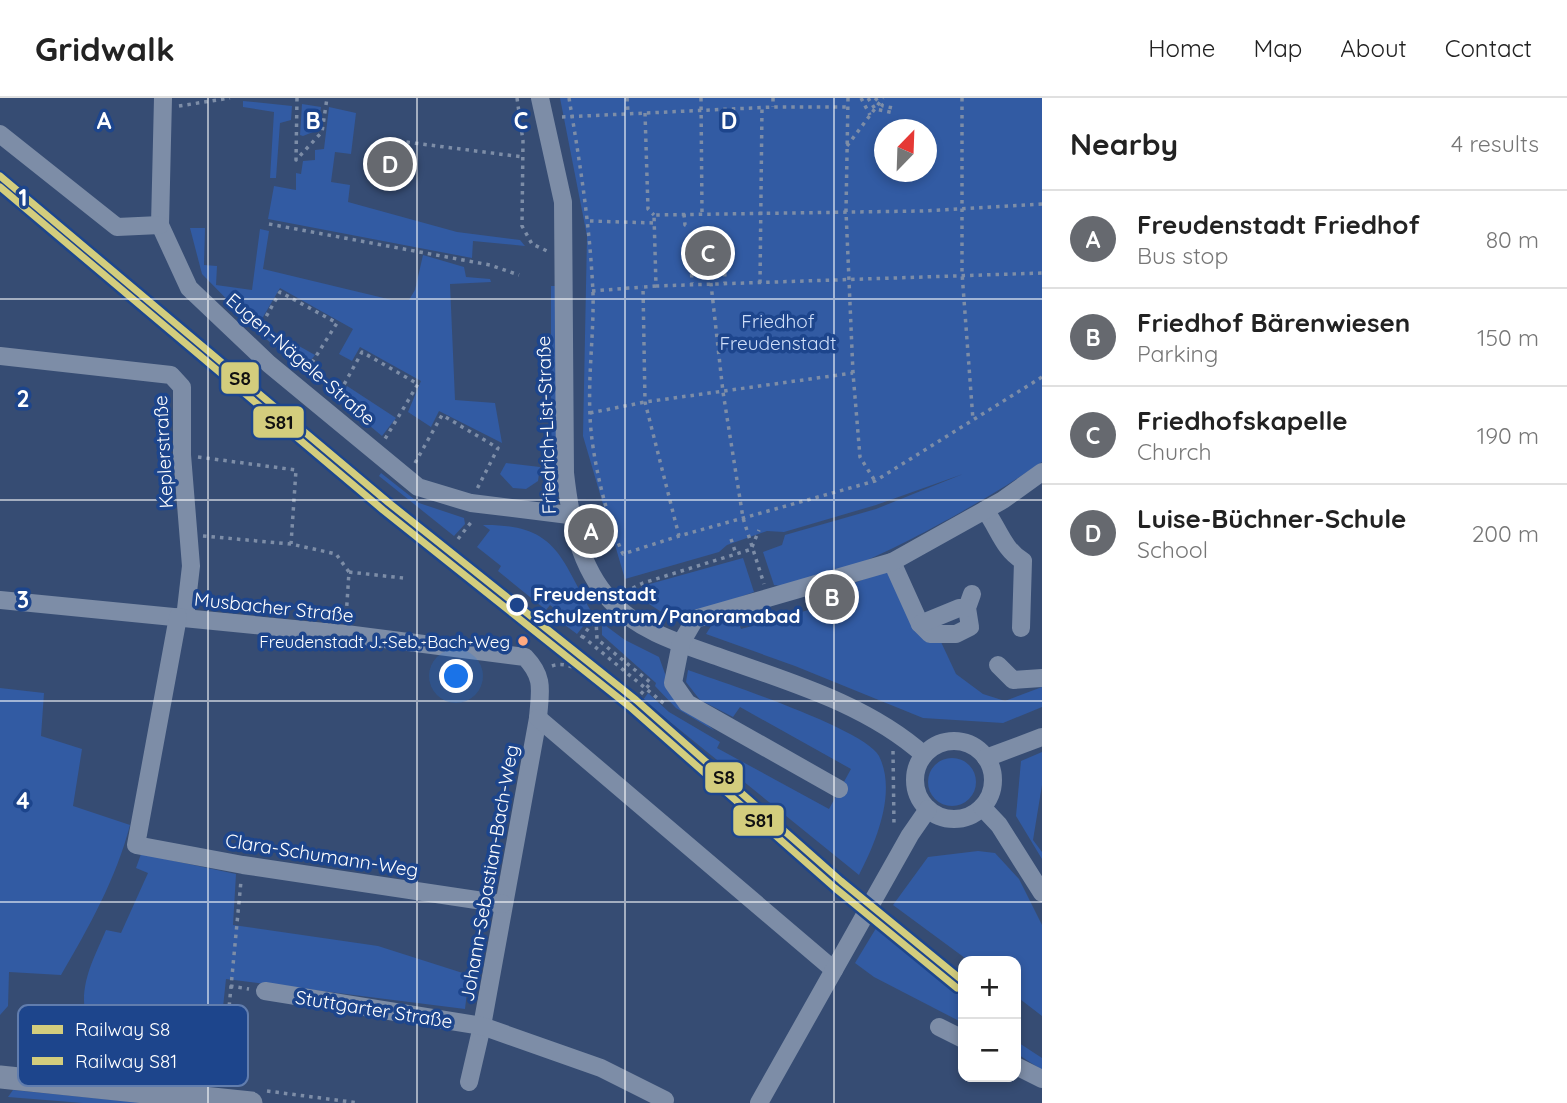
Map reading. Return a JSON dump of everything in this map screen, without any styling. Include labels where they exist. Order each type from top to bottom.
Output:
[{"type":"main road","points":[[64,1086],[251,1103]]},
{"type":"street","name":"Eugen-Nägele-Straße","points":[[163,98],[160,225],[189,288],[248,344],[418,486],[469,503],[569,515]]},
{"type":"street","name":"Friedrich-List-Straße","points":[[540,98],[563,202],[565,473],[569,515],[591,572],[618,597],[643,627],[857,710],[923,755]]},
{"type":"street","points":[[0,134],[117,227],[160,225]]},
{"type":"street","name":"Keplerstraße","points":[[0,356],[171,375],[182,387],[182,455],[191,566],[136,845]]},
{"type":"street","points":[[839,789],[687,703],[673,683],[681,643],[695,619],[892,562],[985,510],[1042,472]]},
{"type":"street","points":[[985,510],[1006,549],[1023,561],[1021,628]]},
{"type":"street","points":[[892,562],[920,624],[970,601]]},
{"type":"street","name":"Musbacher Straße","points":[[0,600],[346,634],[513,655],[525,657],[538,671]]},
{"type":"street","points":[[998,665],[1013,680],[1042,678]]},
{"type":"street","name":"Johann-Sebastian-Bach-Weg","points":[[469,1082],[482,1026],[538,718],[538,671]]},
{"type":"street","points":[[538,718],[834,970]]},
{"type":"street","points":[[986,758],[1042,737]]},
{"type":"street","points":[[946,742],[960,742],[972,746],[986,758],[993,776],[992,789],[982,807],[969,816],[944,818],[928,809],[917,793],[914,780],[923,755],[946,742]]},
{"type":"street","points":[[982,807],[999,825],[1040,886]]},
{"type":"street","points":[[759,1103],[910,835],[928,809]]},
{"type":"street","name":"Clara-Schumann-Weg","points":[[136,845],[243,865],[503,904]]},
{"type":"street","name":"Stuttgarter Straße","points":[[265,991],[482,1026],[601,1068],[665,1100]]},
{"type":"street","points":[[939,1027],[958,1036]]},
{"type":"street","points":[[1021,1068],[1042,1079]]},
{"type":"path","points":[[201,105],[230,98]]},
{"type":"path","points":[[297,98],[296,160],[322,132],[327,98]]},
{"type":"path","points":[[517,98],[523,157],[522,226],[532,244],[563,254]]},
{"type":"path","points":[[569,98],[590,221],[594,330],[590,413],[592,443],[613,532],[623,554],[875,481],[1042,377]]},
{"type":"path","points":[[627,98],[628,114]]},
{"type":"path","points":[[701,98],[702,214]]},
{"type":"path","points":[[773,98],[774,107]]},
{"type":"path","points":[[848,98],[846,211],[853,373],[860,457],[875,481]]},
{"type":"path","points":[[860,98],[870,115]]},
{"type":"path","points":[[868,98],[875,109]]},
{"type":"path","points":[[875,98],[879,104],[893,111],[875,109]]},
{"type":"path","points":[[847,146],[883,98]]},
{"type":"path","points":[[962,98],[961,273],[973,421]]},
{"type":"path","points":[[563,117],[761,107],[848,107]]},
{"type":"path","points":[[760,283],[761,107]]},
{"type":"path","points":[[645,113],[649,209],[654,215],[656,286]]},
{"type":"path","points":[[398,141],[523,157]]},
{"type":"path","points":[[654,215],[960,209],[1042,204]]},
{"type":"path","points":[[684,214],[685,225],[689,227]]},
{"type":"path","points":[[590,221],[654,223]]},
{"type":"path","points":[[269,223],[489,265],[519,275]]},
{"type":"path","points":[[724,239],[725,283]]},
{"type":"path","points":[[690,240],[692,284]]},
{"type":"path","points":[[709,266],[723,392],[743,519],[769,597]]},
{"type":"path","points":[[593,291],[711,283],[848,280],[961,273],[1042,273]]},
{"type":"path","points":[[643,287],[645,402],[679,536]]},
{"type":"path","points":[[248,344],[280,292],[337,323],[316,360],[296,385]]},
{"type":"path","points":[[587,330],[594,330]]},
{"type":"path","points":[[328,413],[362,352],[418,384],[376,452]]},
{"type":"path","points":[[590,413],[645,402],[853,373]]},
{"type":"path","points":[[407,477],[442,415],[498,448],[469,503]]},
{"type":"path","points":[[182,455],[296,470],[291,544]]},
{"type":"path","points":[[752,549],[759,530]]},
{"type":"path","points":[[189,535],[291,544],[335,554],[349,572],[346,634]]},
{"type":"path","points":[[731,539],[736,554]]},
{"type":"path","points":[[646,688],[581,637],[618,597],[643,583],[752,549]]},
{"type":"path","points":[[349,572],[403,578]]},
{"type":"path","points":[[538,671],[561,663],[575,668],[627,709],[651,683],[597,639],[596,619]]},
{"type":"path","points":[[894,826],[891,753],[903,739]]},
{"type":"path","points":[[230,1005],[243,865]]},
{"type":"path","points":[[221,1099],[222,1086]]},
{"type":"green space","name":"Friedhof Freudenstadt","points":[[560,98],[1042,98],[1042,462],[951,518],[911,539],[870,559],[799,584],[774,585],[763,552],[782,545],[785,535],[876,509],[963,474],[876,505],[784,532],[767,531],[727,545],[719,552],[625,579],[583,436],[587,236]]},
{"type":"green space","points":[[243,101],[292,106],[291,120],[280,123],[276,178],[270,178],[274,112],[243,107]]},
{"type":"green space","points":[[302,104],[321,107],[318,130],[303,136],[300,135]]},
{"type":"green space","points":[[329,107],[356,113],[351,154],[335,152],[331,182],[350,185],[348,202],[457,232],[520,240],[525,246],[473,241],[472,258],[268,219],[274,186],[296,190],[296,173],[301,174],[303,161],[315,160],[315,150],[324,149]]},
{"type":"green space","points":[[190,228],[205,228],[204,265],[217,266],[216,285],[252,290],[260,229],[269,231],[263,269],[392,300],[409,300],[415,290],[423,255],[464,267],[466,277],[490,279],[491,282],[450,284],[455,400],[495,403],[502,443],[439,411],[431,427],[408,412],[421,381],[360,347],[352,361],[339,354],[353,329],[280,288],[256,329],[202,274]]},
{"type":"green space","points":[[551,286],[557,286],[556,440],[551,441]]},
{"type":"green space","points":[[265,327],[315,355],[304,369],[261,335]]},
{"type":"green space","points":[[347,386],[396,418],[382,436],[340,401]]},
{"type":"green space","points":[[506,463],[540,467],[538,481],[526,489],[513,488],[500,474]]},
{"type":"green space","points":[[381,473],[419,503],[464,518],[465,524],[454,536],[379,476]]},
{"type":"green space","points":[[483,525],[508,526],[528,531],[543,538],[554,548],[593,614],[577,634],[565,625],[568,620],[550,605],[546,610],[498,571],[501,566],[477,547],[490,530]]},
{"type":"green space","points":[[743,558],[754,592],[674,620],[635,595],[635,591],[646,585]]},
{"type":"green space","points":[[882,572],[889,572],[941,642],[956,674],[983,694],[1005,701],[1042,687],[1042,707],[1003,723],[923,718],[795,666],[706,634],[711,626],[737,617],[741,629],[855,597],[852,584]]},
{"type":"green space","points":[[602,623],[625,640],[659,657],[673,696],[715,731],[676,708],[655,686],[656,683],[602,635]]},
{"type":"green space","points":[[688,670],[821,720],[868,745],[879,756],[886,785],[885,801],[878,832],[859,875],[643,700],[648,693],[669,712],[720,742],[717,748],[829,809],[851,769],[740,707],[733,717],[700,700],[686,682]]},
{"type":"green space","points":[[0,688],[44,693],[41,736],[82,749],[73,806],[130,825],[109,884],[61,975],[9,972],[8,1006],[0,1015]]},
{"type":"green space","points":[[1042,752],[1042,785],[1033,840],[1042,852],[1042,859],[1016,816],[1021,761]]},
{"type":"green space","points":[[952,758],[969,765],[976,782],[969,799],[952,806],[935,799],[928,782],[935,765]]},
{"type":"green space","points":[[978,851],[995,853],[1019,879],[1042,925],[1042,1016],[1021,1000],[1021,956],[962,956],[893,905],[928,857]]},
{"type":"green space","points":[[141,854],[236,874],[233,925],[378,946],[469,975],[465,1009],[226,979],[223,1005],[84,1005],[85,990],[93,959],[106,930],[121,933],[148,873],[136,868]]},
{"type":"green space","points":[[878,925],[958,994],[958,1020],[874,977],[855,963]]},
{"type":"green space","points":[[1021,1044],[1042,1058],[1042,1070],[1021,1056]]},
{"type":"green space","points":[[13,1090],[145,1103],[83,1103],[8,1097]]},
{"type":"rail line","name":"S8","points":[[0,176],[389,503],[636,700],[841,881],[958,977]]},
{"type":"rail line","name":"S81","points":[[0,187],[383,510],[630,707],[835,888],[957,988]]},
{"type":"place","name":"Luise-Büchner-Schule","points":[[390,164]]},
{"type":"place","name":"Friedhofskapelle","points":[[708,253]]},
{"type":"place","name":"Freudenstadt Friedhof","points":[[591,531]]},
{"type":"place","name":"Friedhof Bärenwiesen","points":[[832,597]]},
{"type":"place","name":"Freudenstadt Schulzentrum/Panoramabad","points":[[517,605]]},
{"type":"place","name":"Freudenstadt J.-Seb.-Bach-Weg","points":[[523,641]]}]
